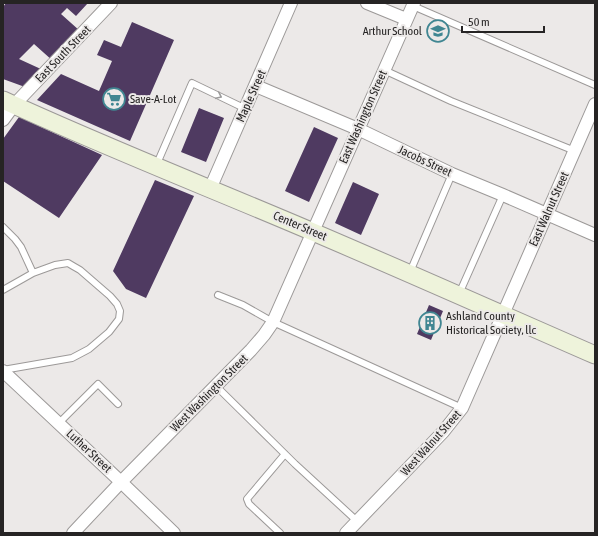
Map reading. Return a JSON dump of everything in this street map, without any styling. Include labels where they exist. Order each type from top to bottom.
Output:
[{"type":"main road","name":"Center Street","points":[[9,103],[312,231],[595,355]]},
{"type":"street","name":"East South Street","points":[[3,120],[9,103],[112,3]]},
{"type":"street","name":"Maple Street","points":[[210,189],[291,3]]},
{"type":"street","points":[[367,3],[406,19]]},
{"type":"street","name":"East Washington Street","points":[[312,231],[413,4]]},
{"type":"street","name":"Jacobs Street","points":[[256,86],[358,129],[452,174],[595,235]]},
{"type":"street","name":"East Walnut Street","points":[[503,315],[595,104]]},
{"type":"street","name":"West Washington Street","points":[[73,533],[252,350],[264,335],[273,322],[312,231]]},
{"type":"street","name":"West Walnut Street","points":[[346,533],[443,432],[462,408],[503,315]]},
{"type":"street","name":"Luther Street","points":[[3,370],[174,533]]},
{"type":"lane","points":[[413,4],[595,85]]},
{"type":"lane","points":[[384,70],[451,101],[574,150]]},
{"type":"lane","points":[[156,166],[192,83],[246,109]]},
{"type":"lane","points":[[409,274],[452,174]]},
{"type":"lane","points":[[459,296],[503,195]]},
{"type":"lane","points":[[3,227],[21,247],[33,273]]},
{"type":"lane","points":[[3,290],[33,273],[55,265],[68,264],[88,276],[110,296],[117,304],[120,311],[119,319],[109,332],[89,348],[72,358],[3,370]]},
{"type":"lane","points":[[218,295],[243,305],[273,322],[462,408]]},
{"type":"lane","points":[[59,423],[98,384],[118,404]]},
{"type":"lane","points":[[216,386],[285,454],[357,521]]},
{"type":"lane","points":[[280,533],[249,504],[247,499],[285,454]]},
{"type":"building","points":[[6,3],[88,3],[76,16],[67,8],[61,14],[80,31],[53,61],[34,44],[19,59],[43,70],[25,87],[3,79],[3,7]]},
{"type":"building","points":[[132,22],[174,40],[130,141],[37,100],[61,74],[99,91],[112,61],[97,55],[104,40],[121,47]]},
{"type":"building","points":[[199,108],[224,118],[206,162],[181,152]]},
{"type":"building","points":[[19,117],[102,155],[59,218],[3,181],[3,139]]},
{"type":"building","points":[[314,127],[338,138],[309,202],[285,191]]},
{"type":"building","points":[[155,180],[194,196],[146,298],[126,289],[113,271]]},
{"type":"building","points":[[353,182],[379,194],[361,235],[335,223]]},
{"type":"building","name":"Ashland County Historical Society, llc","points":[[429,305],[443,311],[431,340],[417,334]]},
{"type":"place","name":"Arthur School","points":[[438,31]]},
{"type":"place","name":"Save-A-Lot","points":[[114,99]]},
{"type":"place","name":"Ashland County Historical Society, llc","points":[[430,323]]}]
